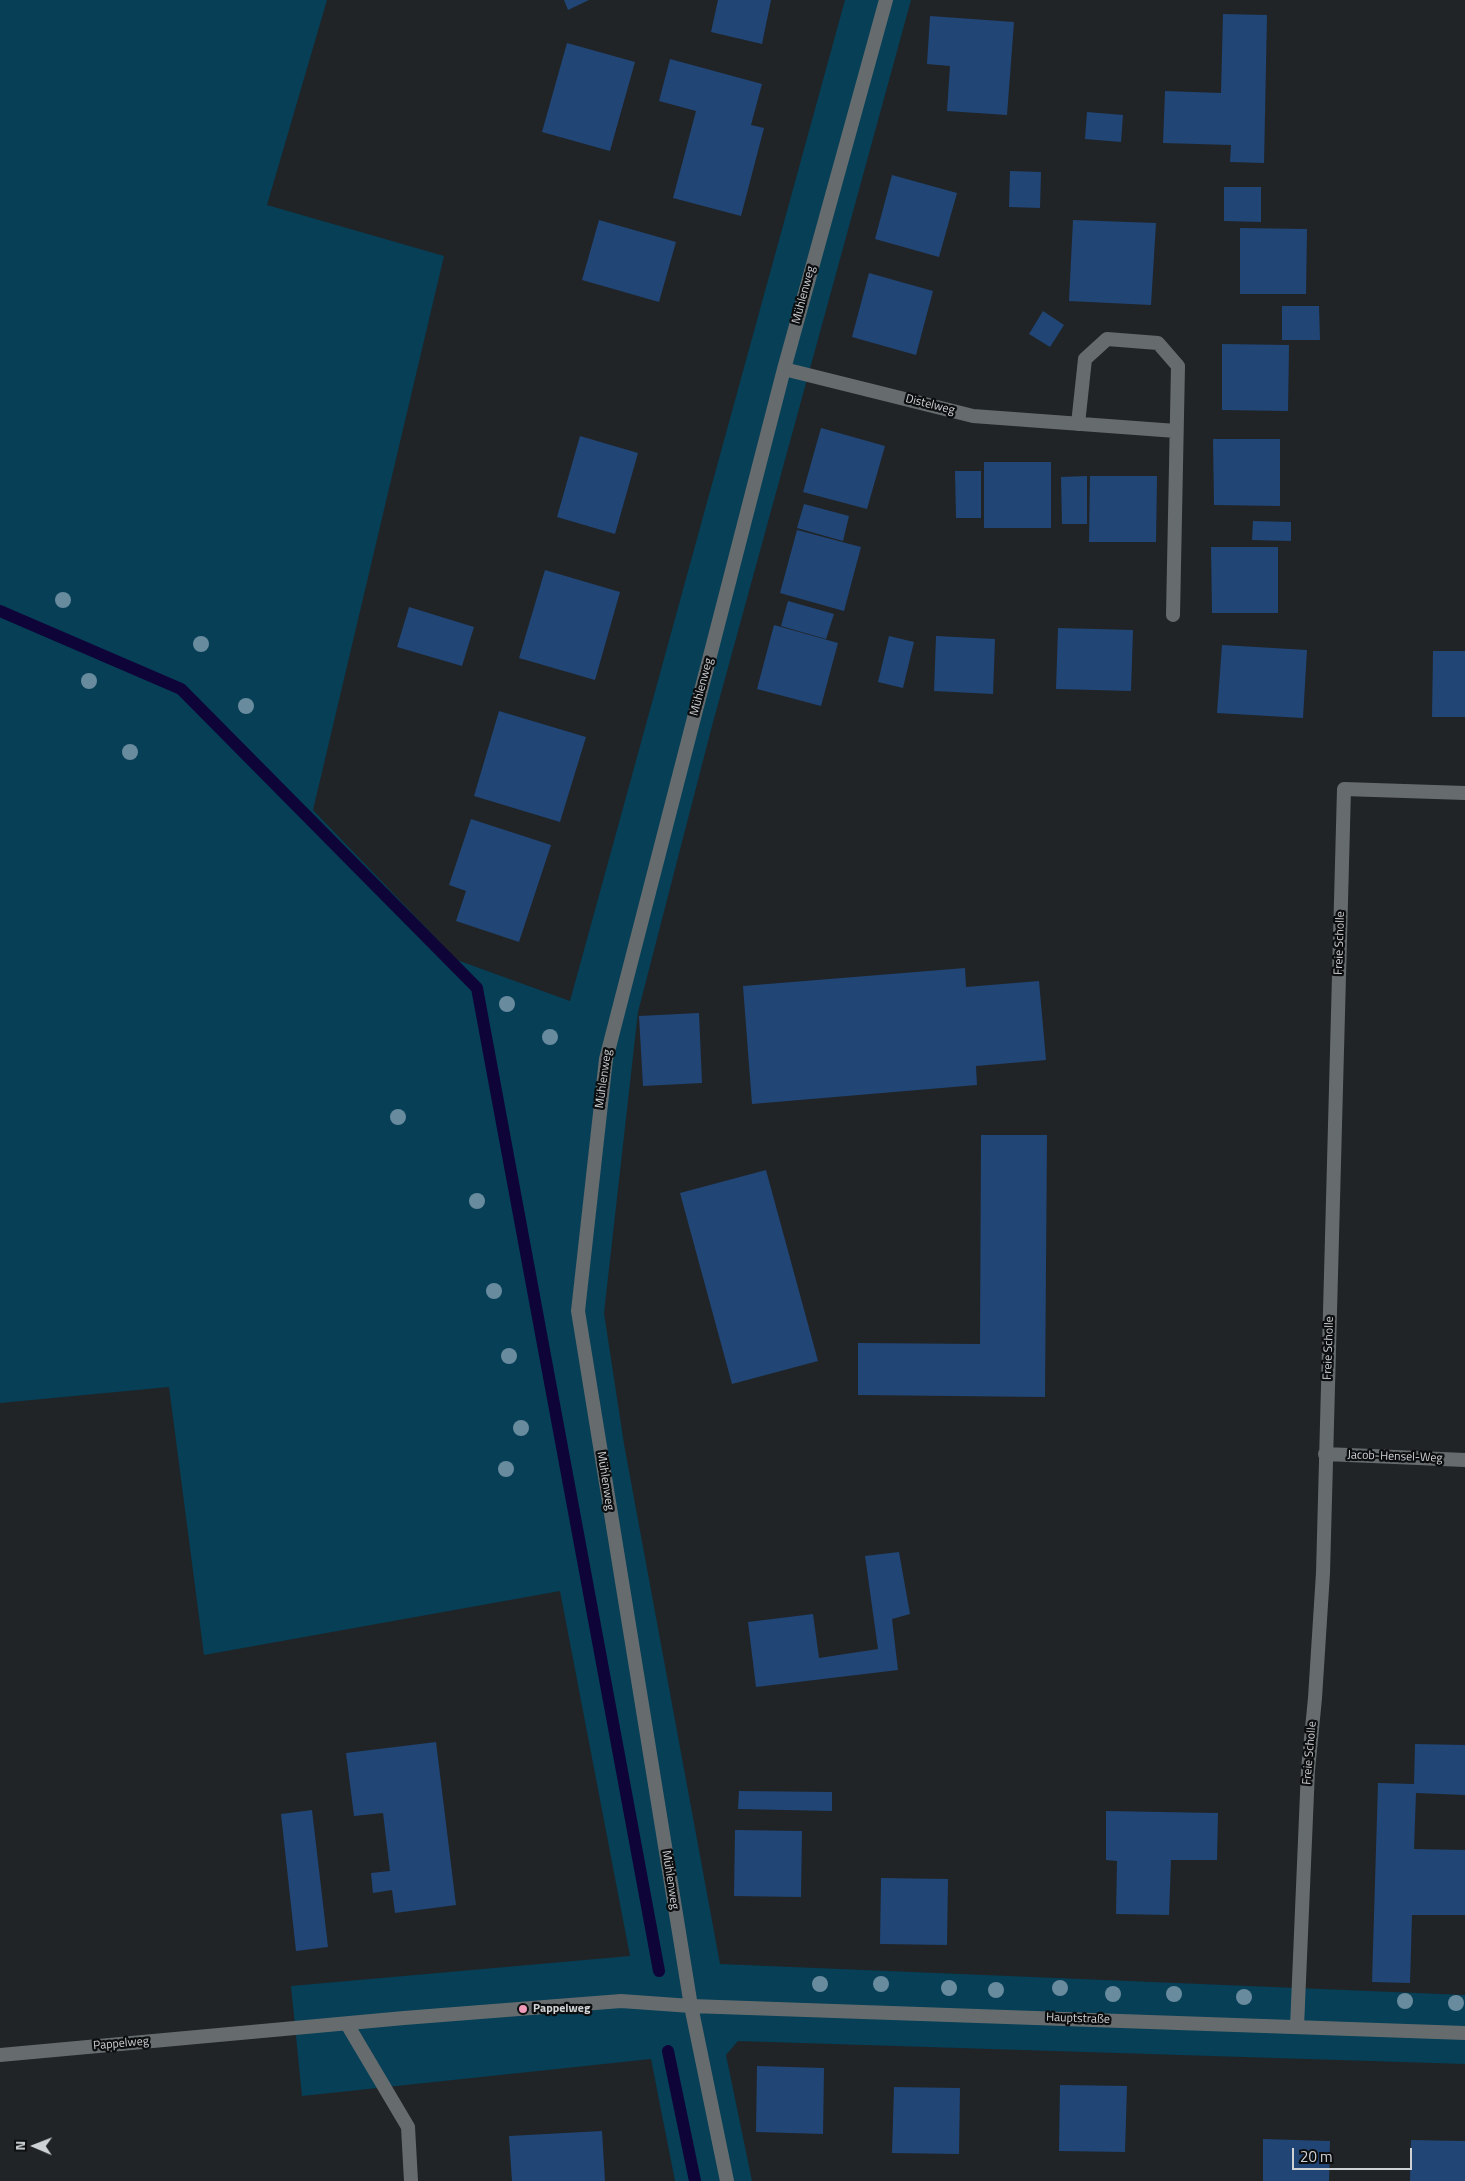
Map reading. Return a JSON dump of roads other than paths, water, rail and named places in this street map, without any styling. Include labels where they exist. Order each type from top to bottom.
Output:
[{"type":"street","name":"Mühlenweg","points":[[727,2181],[691,2006],[578,1311],[606,1059],[784,369],[886,0]]},
{"type":"street","points":[[1078,424],[1085,359],[1107,339],[1158,343],[1178,366],[1174,616]]},
{"type":"street","name":"Distelweg","points":[[784,369],[973,416],[1176,431]]},
{"type":"street","name":"Freie Scholle","points":[[1297,2027],[1308,1770],[1315,1698],[1323,1573],[1344,790],[1465,793]]},
{"type":"street","name":"Jacob-Hensel-Weg","points":[[1326,1454],[1465,1460]]},
{"type":"street","name":"Pappelweg","points":[[0,2055],[621,2002],[691,2006]]},
{"type":"street","name":"Hauptstraße","points":[[691,2006],[1465,2033]]},
{"type":"street","points":[[347,2024],[408,2127],[411,2181]]},
{"type":"waterway","points":[[0,611],[181,689],[477,988],[659,1971]]},
{"type":"waterway","points":[[668,2051],[695,2181]]},
{"type":"place","name":"Pappelweg","points":[[523,2009]]}]
